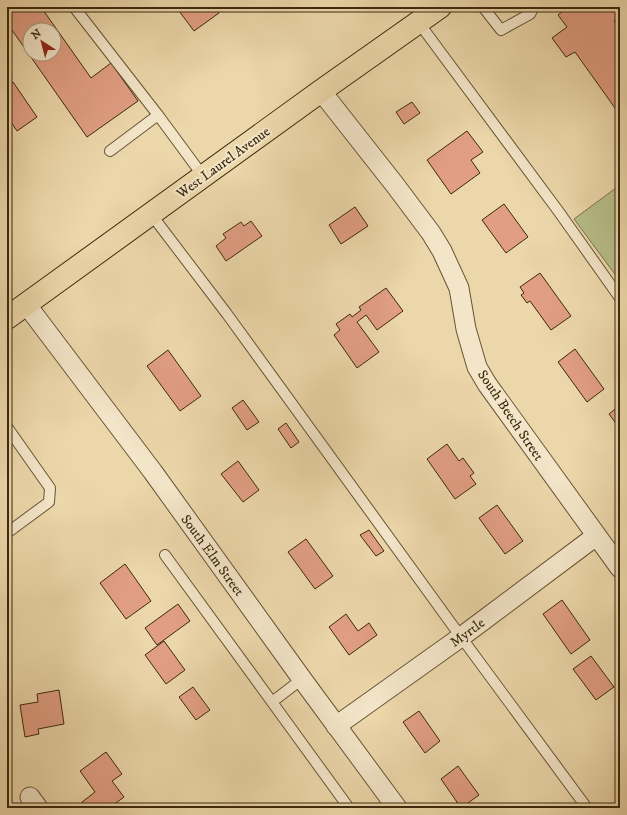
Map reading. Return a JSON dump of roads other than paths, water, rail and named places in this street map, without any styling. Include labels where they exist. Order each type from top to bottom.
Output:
[{"type":"main road","name":"West Laurel Avenue","points":[[7,318],[440,7]]},
{"type":"street","name":"South Beech Street","points":[[321,91],[431,233],[442,251],[459,288],[466,329],[477,366],[487,384],[620,568]]},
{"type":"street","name":"South Elm Street","points":[[26,304],[153,472],[397,808]]},
{"type":"street","name":"Myrtle","points":[[336,726],[461,637],[596,536]]},
{"type":"lane","points":[[74,7],[158,115],[203,176]]},
{"type":"lane","points":[[484,7],[501,30],[530,14],[534,7]]},
{"type":"lane","points":[[419,23],[559,212],[620,298]]},
{"type":"lane","points":[[110,151],[158,115]]},
{"type":"lane","points":[[151,214],[227,314],[587,808]]},
{"type":"lane","points":[[7,427],[50,488],[49,502],[7,533]]},
{"type":"lane","points":[[165,555],[349,808]]},
{"type":"lane","points":[[272,702],[302,679]]}]
